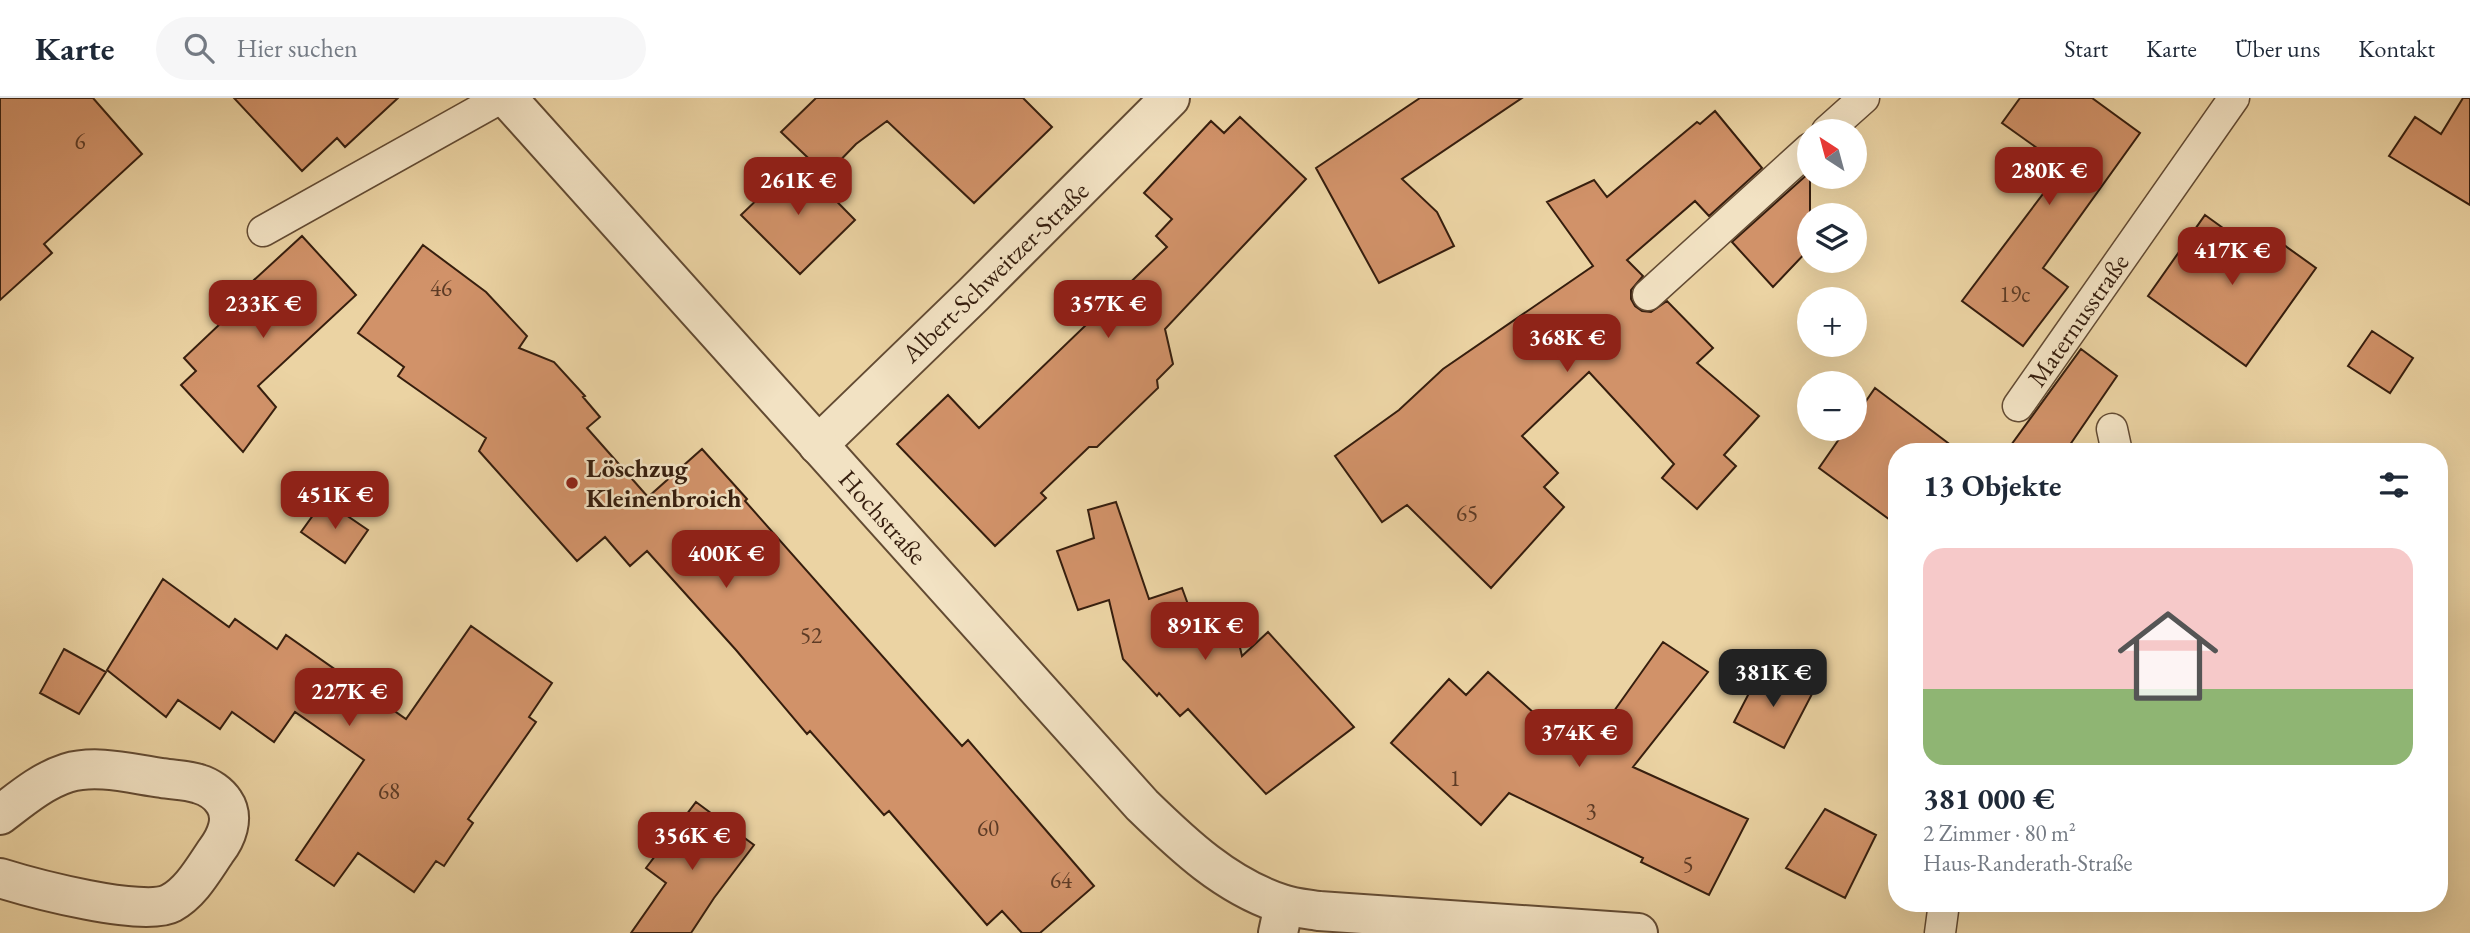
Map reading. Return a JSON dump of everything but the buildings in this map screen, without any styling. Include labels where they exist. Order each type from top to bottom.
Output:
[{"type":"street","name":"Hochstraße","points":[[507,98],[1152,814],[1203,861],[1244,888],[1281,919],[1319,911],[1638,933]]},
{"type":"street","name":"Albert-Schweitzer-Straße","points":[[818,444],[973,295],[1170,98]]},
{"type":"street","points":[[0,815],[35,789],[64,774],[96,769],[197,783],[218,795],[229,813],[223,843],[193,885],[168,905],[139,908],[48,891],[0,878]]},
{"type":"lane","points":[[263,231],[501,98]]},
{"type":"lane","points":[[1841,119],[1864,98]]},
{"type":"lane","name":"Maternusstraße","points":[[2018,406],[2234,98]]},
{"type":"lane","points":[[1648,295],[1797,160]]},
{"type":"lane","points":[[1940,933],[1943,912]]},
{"type":"place","name":"Löschzug Kleinenbroich","points":[[572,483]]}]
